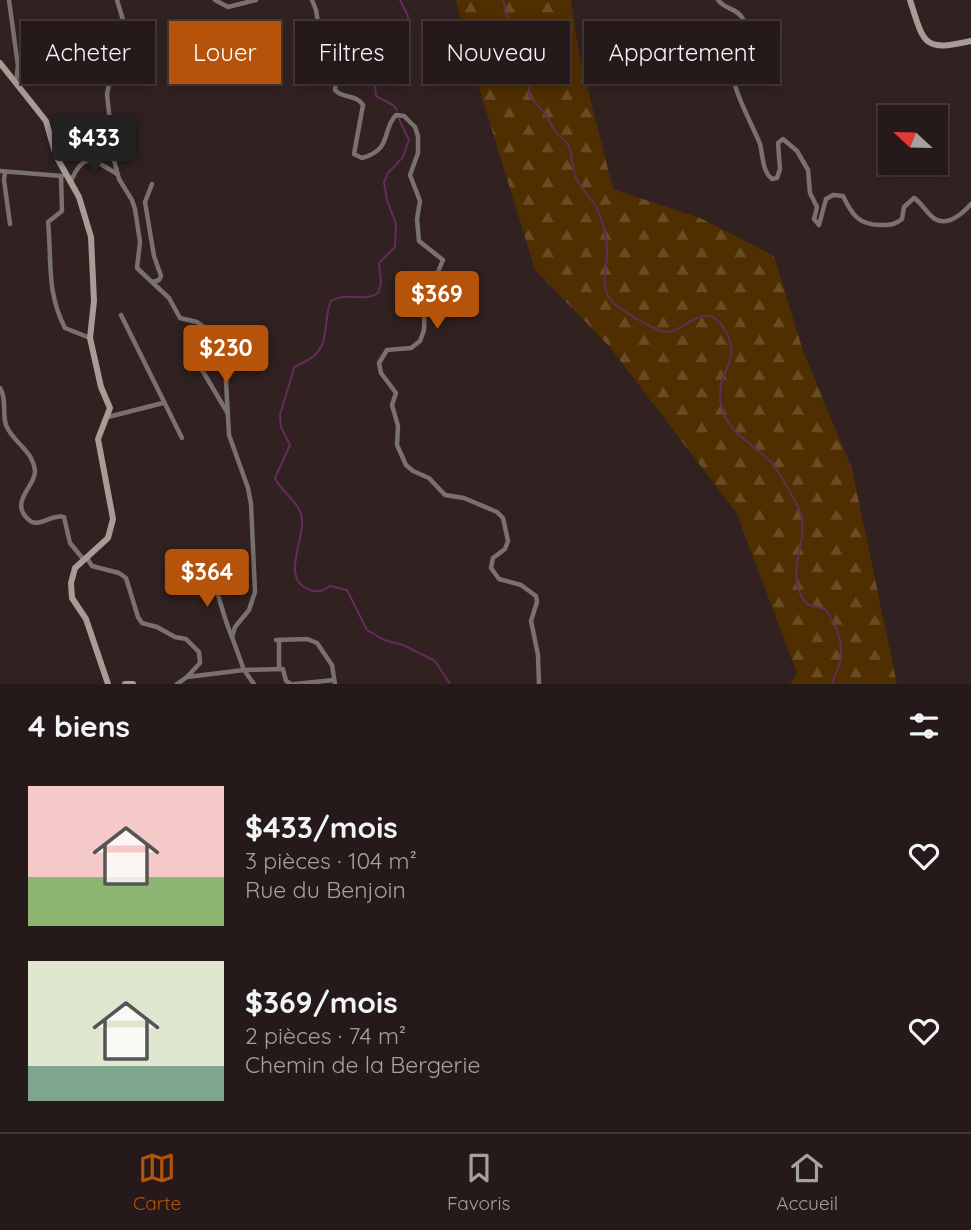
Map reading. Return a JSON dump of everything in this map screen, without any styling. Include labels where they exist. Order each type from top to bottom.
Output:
[{"type":"street","points":[[9,0],[18,66],[16,83]]},
{"type":"street","points":[[117,0],[122,21]]},
{"type":"street","points":[[215,0],[228,7],[256,0]]},
{"type":"street","points":[[312,0],[322,48],[336,66],[335,90],[340,94],[358,98],[363,105],[353,150],[355,156],[362,158],[379,149],[387,139],[392,118],[396,115],[404,116],[415,127],[419,146],[410,175],[420,201],[417,219],[419,238],[422,245],[443,260],[425,303],[425,330],[421,341],[411,348],[387,350],[380,358],[379,368],[396,395],[393,405],[398,426],[397,445],[406,465],[412,471],[429,478],[445,495],[464,498],[497,512],[503,518],[508,541],[505,548],[493,558],[491,568],[499,579],[521,585],[536,596],[537,602],[531,621],[538,655],[539,684]]},
{"type":"street","points":[[718,0],[723,7],[741,16],[744,22],[743,39],[733,63],[732,77],[760,146],[767,175],[772,179],[777,178],[780,169],[778,143],[782,139],[797,151],[808,170],[810,193],[817,207],[814,219],[819,225],[826,200],[833,195],[843,196],[857,220],[866,225],[895,225],[902,219],[904,207],[914,198],[934,219],[944,221],[960,216],[971,204]]},
{"type":"street","points":[[910,0],[921,30],[934,46],[971,41]]},
{"type":"street","points":[[0,64],[46,121],[63,175],[62,211],[48,222],[51,292],[55,309],[65,328],[90,338]]},
{"type":"street","points":[[110,84],[107,104],[114,160],[118,175],[135,209],[140,242],[137,268],[169,298],[180,318],[197,322],[210,333],[225,363],[231,442],[250,496],[256,585],[251,605],[235,627],[232,637]]},
{"type":"street","points":[[71,181],[79,164],[87,160],[95,161],[118,175]]},
{"type":"street","points":[[10,224],[3,172],[63,175],[71,181],[79,197],[91,237],[94,300],[90,338],[101,387],[110,408],[98,439],[112,526],[104,544],[75,568],[71,592],[86,619],[108,684]]},
{"type":"street","points":[[152,184],[145,202],[154,256],[161,276],[159,280],[152,282]]},
{"type":"street","points":[[121,314],[182,438]]},
{"type":"street","points":[[202,370],[227,413]]},
{"type":"street","points":[[0,388],[4,395],[6,425],[27,450],[35,471],[33,480],[23,495],[25,515],[30,522],[37,523],[54,516],[64,517],[70,543],[92,566],[120,573],[126,578],[142,624],[186,639],[199,652],[200,663],[177,684]]},
{"type":"street","points":[[108,417],[163,403]]},
{"type":"street","points":[[208,569],[216,585],[221,611],[244,670],[254,684]]},
{"type":"street","points":[[187,677],[279,668],[285,671],[286,681],[293,684],[335,682],[332,665],[317,643],[307,639],[278,640],[279,668]]},
{"type":"street","points":[[125,684],[134,684]]},
{"type":"green space","points":[[456,0],[571,0],[584,84],[587,84],[613,189],[700,218],[774,256],[803,351],[852,469],[897,684],[790,684],[797,673],[736,512],[609,346],[535,270],[478,84],[570,84],[570,21],[461,21]]},
{"type":"waterway","points":[[397,110],[376,96],[375,86],[407,22],[408,16],[400,0]]},
{"type":"waterway","points":[[503,0],[513,40],[531,69],[529,95],[568,145],[577,180],[596,206],[605,231],[605,282],[608,296],[631,315],[663,331],[675,330],[704,316],[719,322],[726,332],[732,350],[720,388],[722,408],[732,427],[774,466],[798,507],[802,532],[796,581],[807,604],[825,609],[833,621],[840,641],[840,662],[832,684]]},
{"type":"waterway","points":[[398,117],[409,140],[403,157],[388,173],[384,182],[396,224],[395,247],[379,263],[381,283],[378,293],[373,296],[343,297],[331,301],[319,350],[312,358],[294,368],[280,415],[281,427],[290,445],[275,478],[301,514],[301,534],[295,567],[296,577],[301,584],[316,591],[330,586],[347,590],[367,630],[435,661],[450,684]]}]
